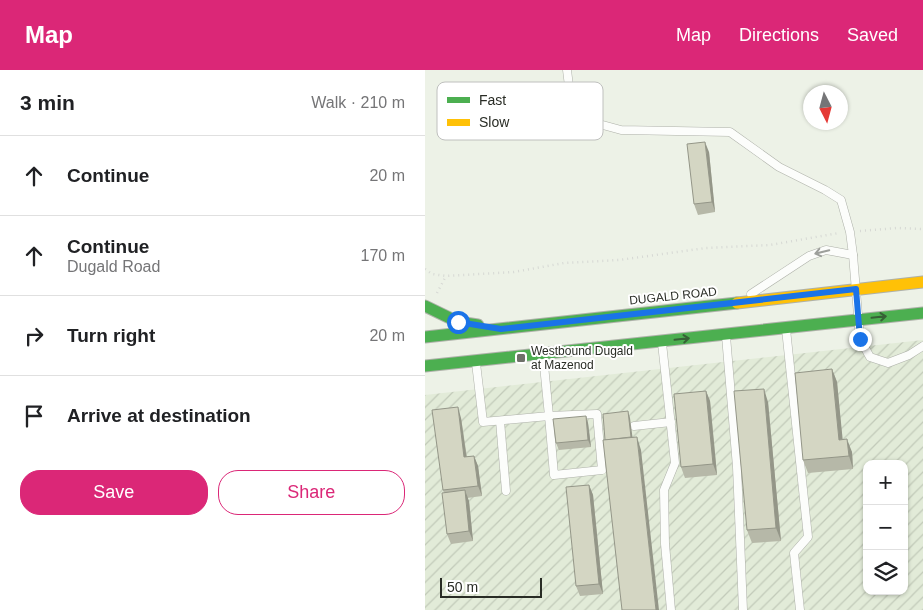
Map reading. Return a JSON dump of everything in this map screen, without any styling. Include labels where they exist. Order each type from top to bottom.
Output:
[{"type":"main road","name":"DUGALD ROAD","points":[[425,337],[923,282]]},
{"type":"main road","points":[[429,303],[428,309],[458,322],[501,329]]},
{"type":"main road","points":[[425,366],[923,313]]},
{"type":"lane","points":[[603,125],[621,130],[730,132],[779,167],[841,200],[850,232],[860,339],[870,357],[888,363],[909,356],[923,346]]},
{"type":"lane","points":[[737,303],[809,256],[827,250],[853,255]]},
{"type":"lane","points":[[785,327],[808,536],[794,553],[799,610]]},
{"type":"lane","points":[[725,334],[737,467],[743,610]]},
{"type":"lane","points":[[661,341],[675,463],[664,490],[665,544],[671,610]]},
{"type":"lane","points":[[476,360],[483,422],[549,416],[597,414],[602,470],[554,474],[549,416],[543,353]]},
{"type":"lane","points":[[500,421],[506,491]]},
{"type":"lane","points":[[634,426],[671,422]]},
{"type":"path","points":[[425,269],[432,274],[446,276],[514,272],[564,263],[619,260],[706,248],[770,244],[850,232],[897,228],[923,229]]},
{"type":"path","points":[[429,303],[446,276]]},
{"type":"shaded area","points":[[923,340],[923,610],[425,610],[425,395]]},
{"type":"building","points":[[705,142],[712,202],[694,204],[687,144]]},
{"type":"building","points":[[832,369],[839,440],[847,439],[849,456],[803,460],[795,373]]},
{"type":"building","points":[[764,389],[776,528],[747,530],[734,391]]},
{"type":"building","points":[[706,391],[713,464],[681,467],[674,394]]},
{"type":"building","points":[[458,407],[464,457],[474,456],[478,486],[443,490],[432,410]]},
{"type":"building","points":[[628,411],[631,437],[605,440],[603,414]]},
{"type":"building","points":[[586,416],[588,440],[556,443],[553,419]]},
{"type":"building","points":[[637,437],[656,610],[622,610],[603,440]]},
{"type":"building","points":[[589,485],[599,584],[576,586],[566,487]]},
{"type":"building","points":[[465,490],[469,531],[447,534],[442,493]]},
{"type":"traffic: fast","points":[[425,337],[737,303]]},
{"type":"traffic: fast","points":[[425,306],[458,322],[478,325]]},
{"type":"traffic: fast","points":[[425,366],[923,313]]},
{"type":"traffic: slow","points":[[737,303],[923,282]]},
{"type":"place","name":"Westbound Dugald at Mazenod","points":[[521,358]]},
{"type":"route","points":[[458,322],[501,329],[856,289],[860,339]]}]
